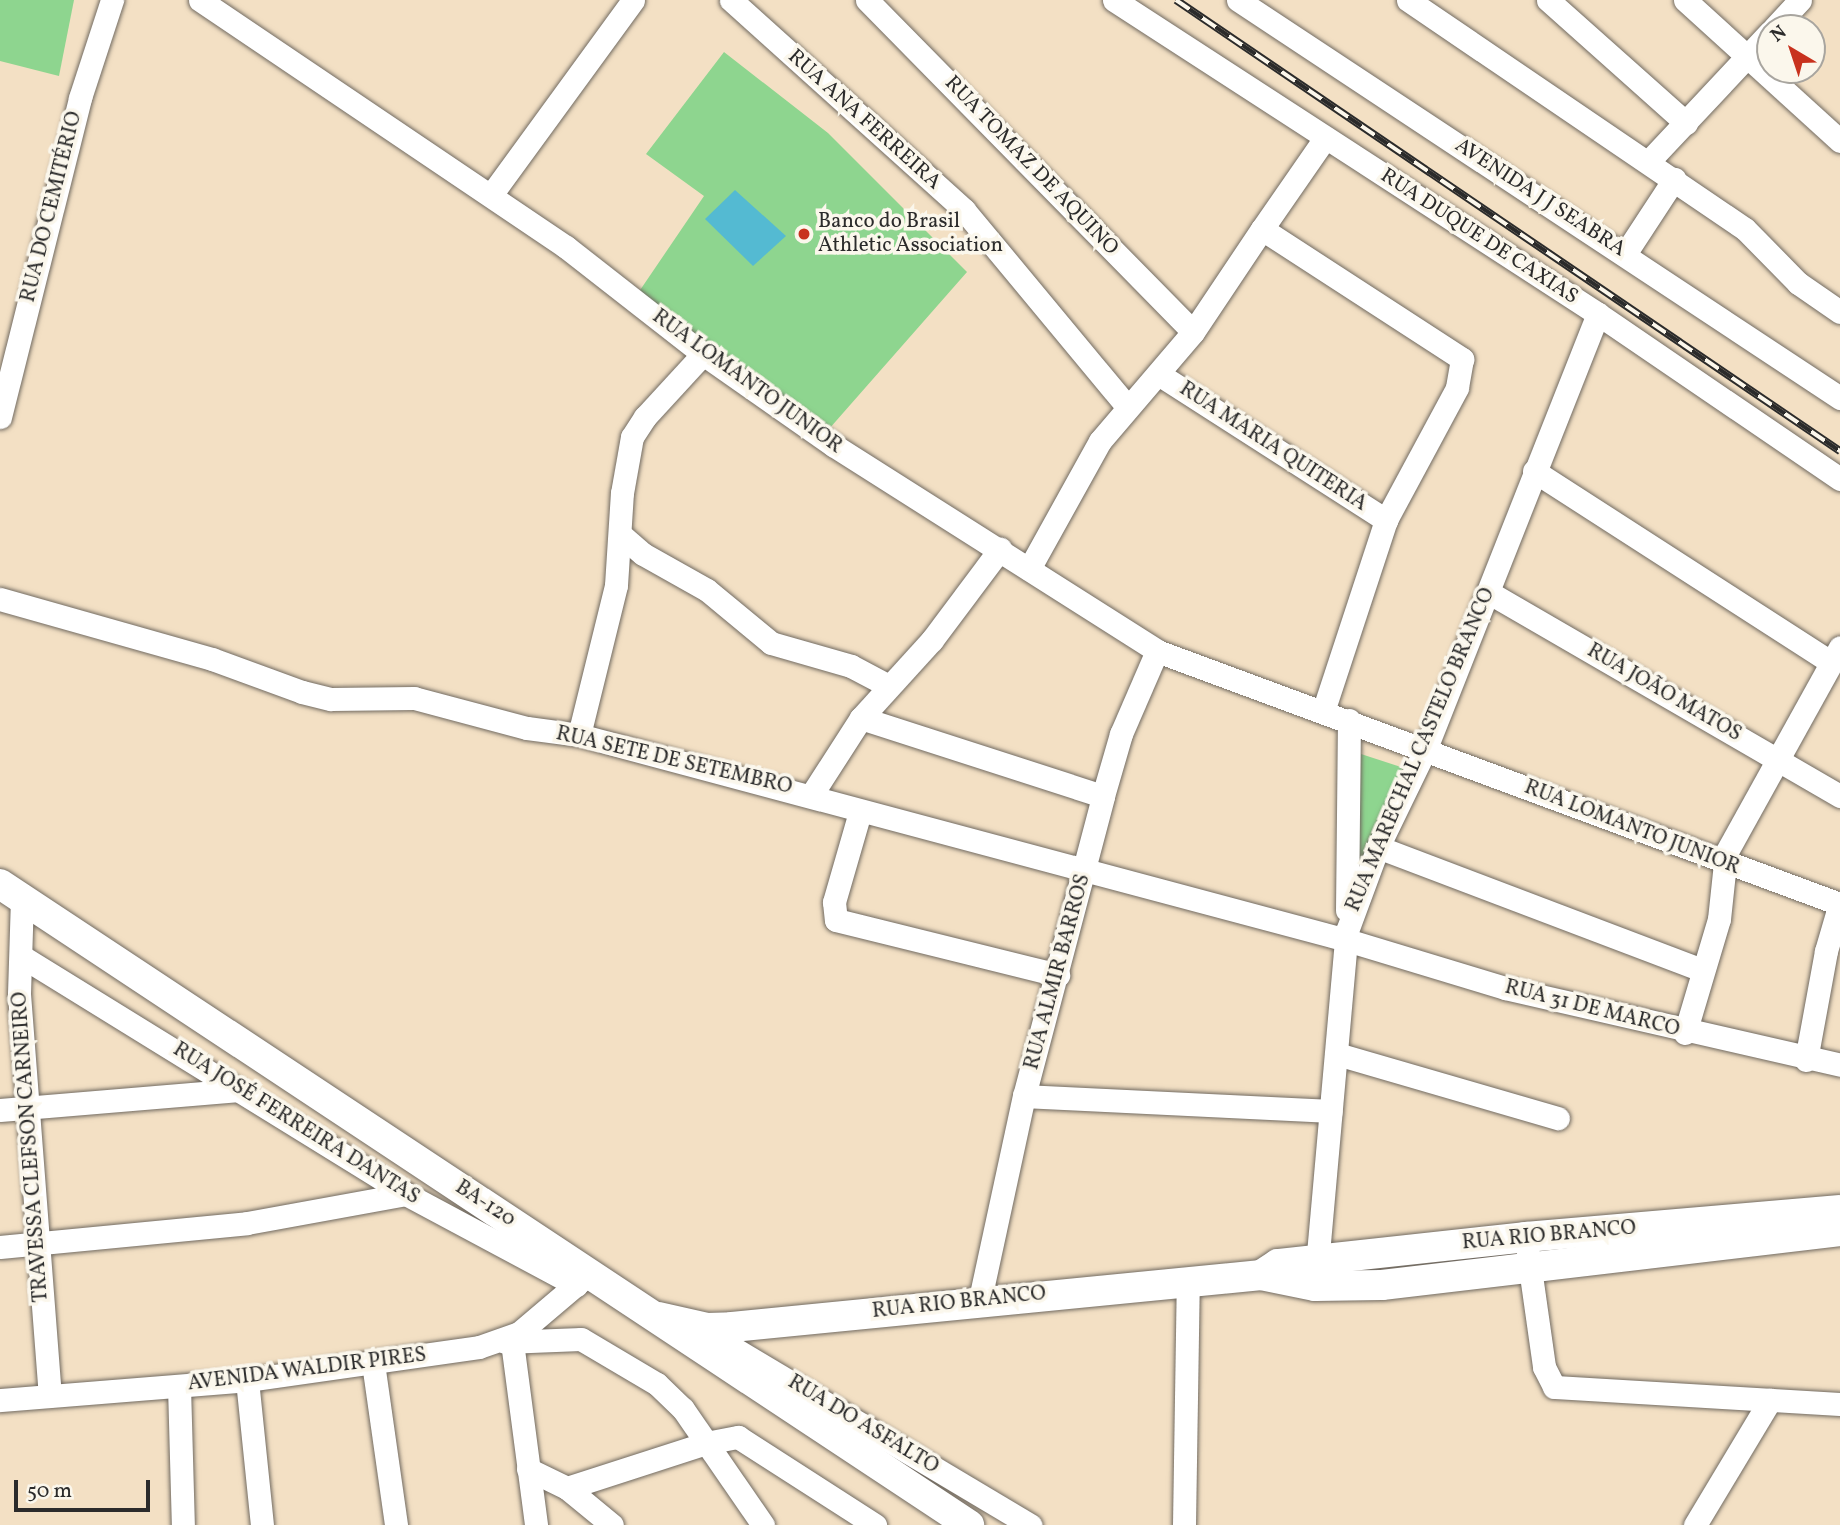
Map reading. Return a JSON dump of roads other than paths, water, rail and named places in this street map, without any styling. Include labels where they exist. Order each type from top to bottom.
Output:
[{"type":"main road","name":"BA-120","points":[[11,891],[583,1279],[658,1317],[969,1525]]},
{"type":"main road","name":"RUA RIO BRANCO","points":[[1316,1272],[1526,1237],[1840,1210]]},
{"type":"main road","name":"RUA RIO BRANCO","points":[[658,1317],[695,1326],[740,1326],[980,1299],[1261,1275],[1278,1264],[1382,1285],[1529,1270],[1840,1231]]},
{"type":"street","name":"RUA DO CEMITÉRIO","points":[[0,417],[80,97],[112,0]]},
{"type":"street","name":"RUA LOMANTO JUNIOR","points":[[200,0],[566,247],[703,354],[833,445],[1157,651],[1324,709],[1725,865],[1840,904]]},
{"type":"street","points":[[491,195],[633,0]]},
{"type":"street","name":"RUA ANA FERREIRA","points":[[732,0],[964,210],[1127,406]]},
{"type":"street","name":"RUA TOMAZ DE AQUINO","points":[[867,0],[1194,332]]},
{"type":"street","name":"RUA DUQUE DE CAXIAS","points":[[1114,0],[1598,314],[1840,479]]},
{"type":"street","name":"AVENIDA J J SEABRA","points":[[1238,0],[1840,398]]},
{"type":"street","points":[[1408,0],[1649,161],[1745,229],[1798,283],[1840,312]]},
{"type":"street","points":[[1548,0],[1686,123]]},
{"type":"street","points":[[1685,0],[1840,141]]},
{"type":"street","points":[[1787,14],[1800,0]]},
{"type":"street","points":[[1649,161],[1756,48]]},
{"type":"street","points":[[1029,569],[1100,441],[1127,406],[1160,375],[1194,332],[1325,138]]},
{"type":"street","points":[[1625,254],[1674,179]]},
{"type":"street","points":[[1262,229],[1462,359],[1457,388],[1386,520],[1324,709]]},
{"type":"street","name":"RUA MARECHAL CASTELO BRANCO","points":[[1316,1272],[1347,935],[1378,847],[1426,748],[1598,314]]},
{"type":"street","points":[[579,735],[616,585],[632,438],[645,417],[703,354]]},
{"type":"street","name":"RUA MARIA QUITERIA","points":[[1160,375],[1386,520]]},
{"type":"street","points":[[1534,471],[1835,655],[1734,835],[1725,865],[1721,910],[1685,1033]]},
{"type":"street","points":[[621,535],[653,561],[707,590],[772,643],[851,666],[889,686]]},
{"type":"street","points":[[812,794],[861,718],[932,640],[999,549]]},
{"type":"street","name":"RUA JOÃO MATOS","points":[[1488,592],[1840,796]]},
{"type":"street","name":"RUA SETE DE SETEMBRO","points":[[0,599],[212,659],[275,684],[331,699],[414,698],[527,728],[579,735],[812,794],[860,812],[1347,935]]},
{"type":"street","name":"RUA ALMIR BARROS","points":[[980,1299],[1024,1096],[1086,869],[1103,796],[1121,734],[1157,651]]},
{"type":"street","points":[[861,718],[1103,796]]},
{"type":"street","points":[[1347,935],[1349,720]]},
{"type":"street","points":[[860,812],[834,902],[836,920],[1058,975]]},
{"type":"street","points":[[1378,847],[1702,970]]},
{"type":"street","name":"TRAVESSA CLEFSON CARNEIRO","points":[[11,891],[21,956],[9,995],[27,1108],[50,1396]]},
{"type":"street","points":[[1806,1060],[1826,951],[1840,904]]},
{"type":"street","name":"RUA 31 DE MARCO","points":[[1347,935],[1505,988],[1685,1033],[1840,1065]]},
{"type":"street","name":"RUA JOSÉ FERREIRA DANTAS","points":[[21,956],[406,1194],[583,1279]]},
{"type":"street","points":[[1337,1054],[1558,1118]]},
{"type":"street","points":[[0,1110],[239,1090]]},
{"type":"street","points":[[1024,1096],[1331,1111]]},
{"type":"street","points":[[0,1247],[234,1224],[406,1194]]},
{"type":"street","points":[[1526,1237],[1544,1367],[1550,1383],[1562,1391],[1840,1404]]},
{"type":"street","name":"AVENIDA WALDIR PIRES","points":[[0,1400],[247,1380],[507,1342],[583,1279]]},
{"type":"street","points":[[1184,1525],[1188,1282]]},
{"type":"street","name":"RUA DO ASFALTO","points":[[695,1326],[1030,1525]]},
{"type":"street","points":[[536,1525],[507,1342],[588,1341],[668,1392],[763,1525]]},
{"type":"street","points":[[373,1363],[397,1525]]},
{"type":"street","points":[[247,1380],[262,1525]]},
{"type":"street","points":[[179,1386],[183,1525]]},
{"type":"street","points":[[1695,1525],[1770,1400]]},
{"type":"street","points":[[567,1488],[732,1437],[747,1440],[875,1525]]},
{"type":"street","points":[[528,1468],[567,1488],[612,1525]]},
{"type":"water","points":[[735,190],[786,236],[753,266],[705,219]]},
{"type":"railway","points":[[1176,0],[1840,451]]},
{"type":"place","name":"Banco do Brasil Athletic Association","points":[[804,234]]}]
